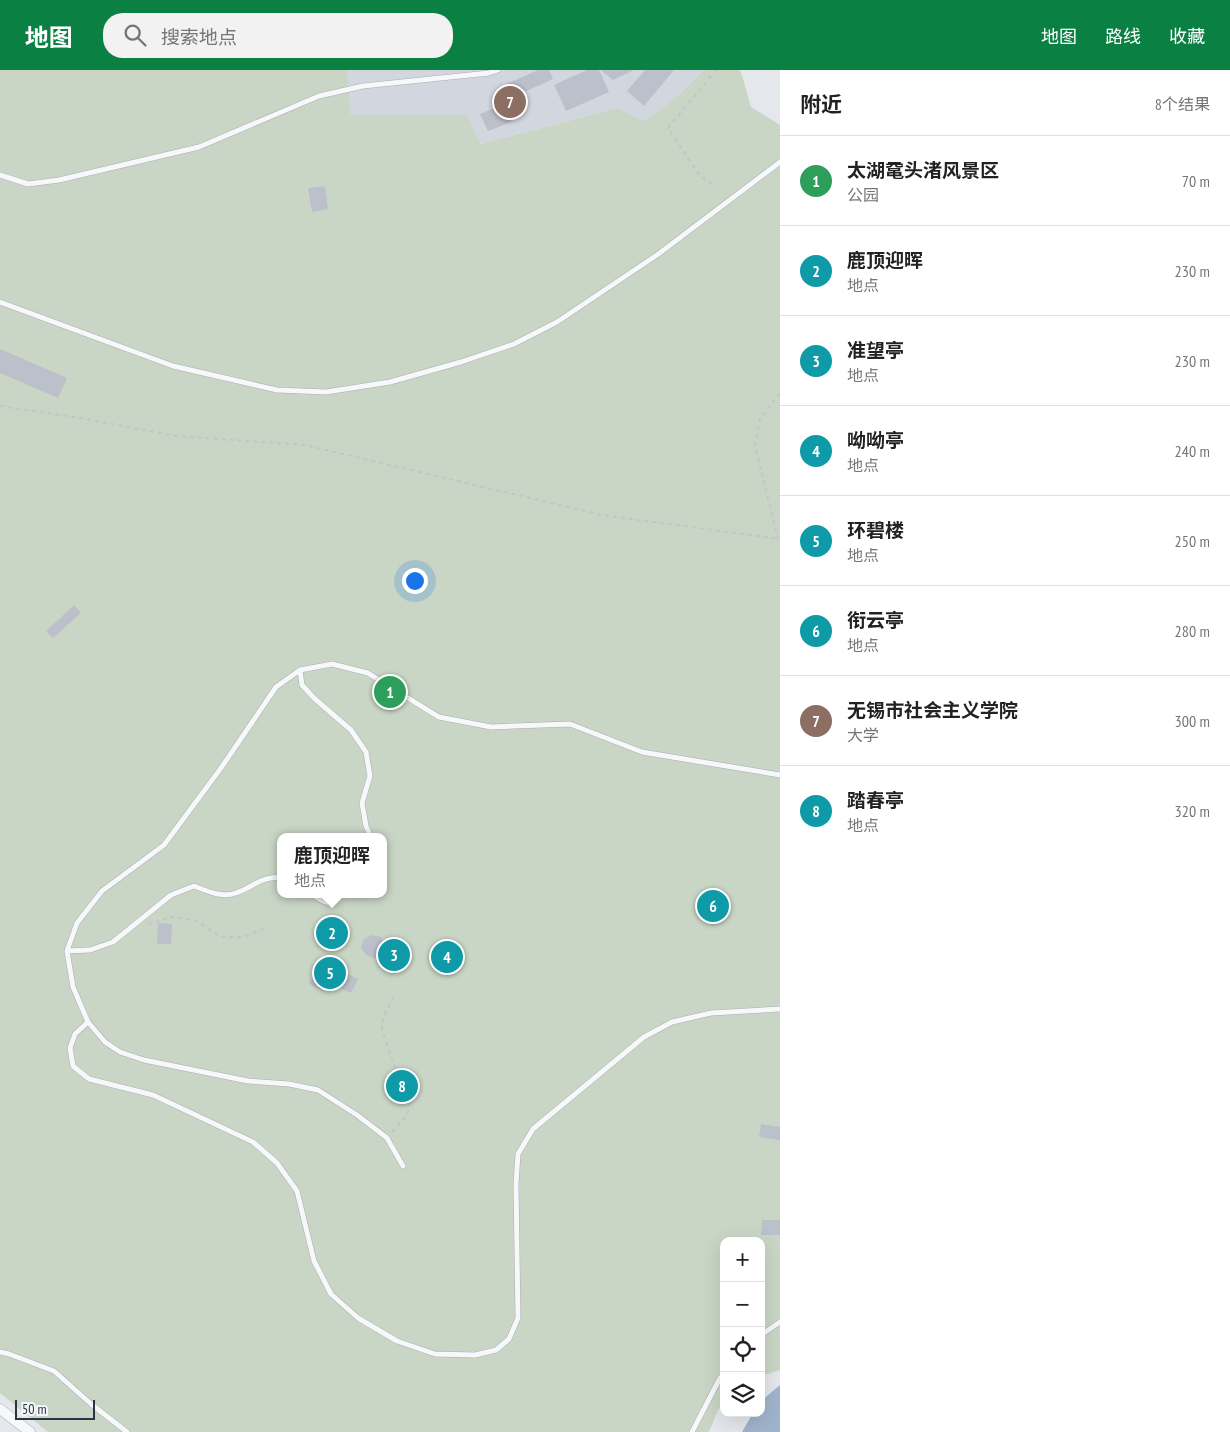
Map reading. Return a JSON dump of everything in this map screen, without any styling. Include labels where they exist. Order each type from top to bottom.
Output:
[{"type":"street","points":[[0,1409],[30,1432]]},
{"type":"lane","points":[[0,175],[28,184],[59,180],[199,147],[319,96],[363,86],[498,70]]},
{"type":"lane","points":[[0,302],[172,366],[277,390],[326,392],[390,382],[461,362],[514,344],[556,322],[657,256],[780,162]]},
{"type":"lane","points":[[403,1166],[387,1138],[357,1115],[318,1090],[289,1084],[248,1082],[144,1060],[120,1052],[105,1042],[88,1022],[73,987],[67,951],[77,923],[102,891],[164,845],[221,768],[276,687],[300,670],[332,664],[368,673],[439,717],[491,727],[570,724],[642,752],[780,775]]},
{"type":"lane","points":[[300,670],[302,685],[315,699],[351,730],[366,752],[370,776],[362,803],[369,833]]},
{"type":"lane","points":[[67,951],[90,950],[113,942],[171,896],[194,886],[214,894],[235,894],[259,881],[277,877]]},
{"type":"lane","points":[[318,898],[323,902],[332,902],[336,898]]},
{"type":"lane","points":[[88,1022],[75,1034],[70,1048],[73,1066],[89,1079],[152,1095],[253,1142],[277,1163],[297,1191],[314,1261],[332,1294],[358,1318],[397,1341],[435,1354],[475,1356],[496,1350],[509,1339],[518,1318],[516,1184],[518,1154],[533,1129],[644,1037],[672,1022],[711,1013],[780,1009]]},
{"type":"lane","points":[[765,1332],[780,1322]]},
{"type":"lane","points":[[0,1352],[54,1371],[91,1404],[127,1432]]},
{"type":"lane","points":[[692,1432],[720,1378]]},
{"type":"path","points":[[712,184],[700,176],[668,128],[716,70]]},
{"type":"path","points":[[0,406],[80,418],[176,436],[305,445],[602,516],[779,539],[755,445],[760,419],[780,394]]},
{"type":"path","points":[[138,921],[152,924],[170,916],[195,920],[221,937],[243,938],[266,928]]},
{"type":"path","points":[[387,1138],[406,1115],[409,1106],[382,1030],[384,1015],[394,998]]},
{"type":"shaded area","points":[[347,70],[704,70],[677,97],[644,121],[617,108],[479,144],[468,115],[351,115]]},
{"type":"green space","points":[[0,70],[347,70],[351,115],[468,115],[480,144],[617,108],[644,121],[677,97],[704,70],[740,70],[751,107],[780,125],[780,1370],[765,1375],[765,1237],[720,1237],[720,1408],[709,1432],[48,1432],[0,1393]]},
{"type":"water","points":[[780,1385],[780,1432],[742,1432],[751,1417],[765,1417],[765,1398]]},
{"type":"building","points":[[538,70],[549,70],[553,79],[513,97],[507,84]]},
{"type":"building","points":[[587,70],[599,70],[609,92],[566,111],[554,85]]},
{"type":"building","points":[[601,70],[634,70],[613,80]]},
{"type":"building","points":[[645,70],[674,70],[644,106],[627,91]]},
{"type":"building","points":[[504,104],[511,122],[488,131],[480,114]]},
{"type":"building","points":[[325,186],[328,209],[312,212],[308,188]]},
{"type":"building","points":[[0,349],[67,378],[58,398],[0,373]]},
{"type":"building","points":[[74,605],[81,613],[53,638],[46,631]]},
{"type":"building","points":[[158,923],[172,924],[171,944],[157,944]]},
{"type":"building","points":[[372,935],[381,937],[388,951],[374,958],[366,955],[361,948],[364,939]]},
{"type":"building","points":[[323,957],[336,963],[334,967],[358,979],[351,993],[327,982],[323,991],[309,984]]},
{"type":"building","points":[[761,1124],[780,1127],[780,1140],[759,1137]]},
{"type":"building","points":[[762,1220],[780,1220],[780,1235],[761,1235]]},
{"type":"place","name":"无锡市社会主义学院","points":[[510,102]]},
{"type":"place","name":"太湖鼋头渚风景区","points":[[390,692]]},
{"type":"place","name":"衔云亭","points":[[713,906]]},
{"type":"place","name":"鹿顶迎晖","points":[[332,933]]},
{"type":"place","name":"准望亭","points":[[394,955]]},
{"type":"place","name":"呦呦亭","points":[[447,957]]},
{"type":"place","name":"环碧楼","points":[[330,973]]},
{"type":"place","name":"踏春亭","points":[[402,1086]]}]
